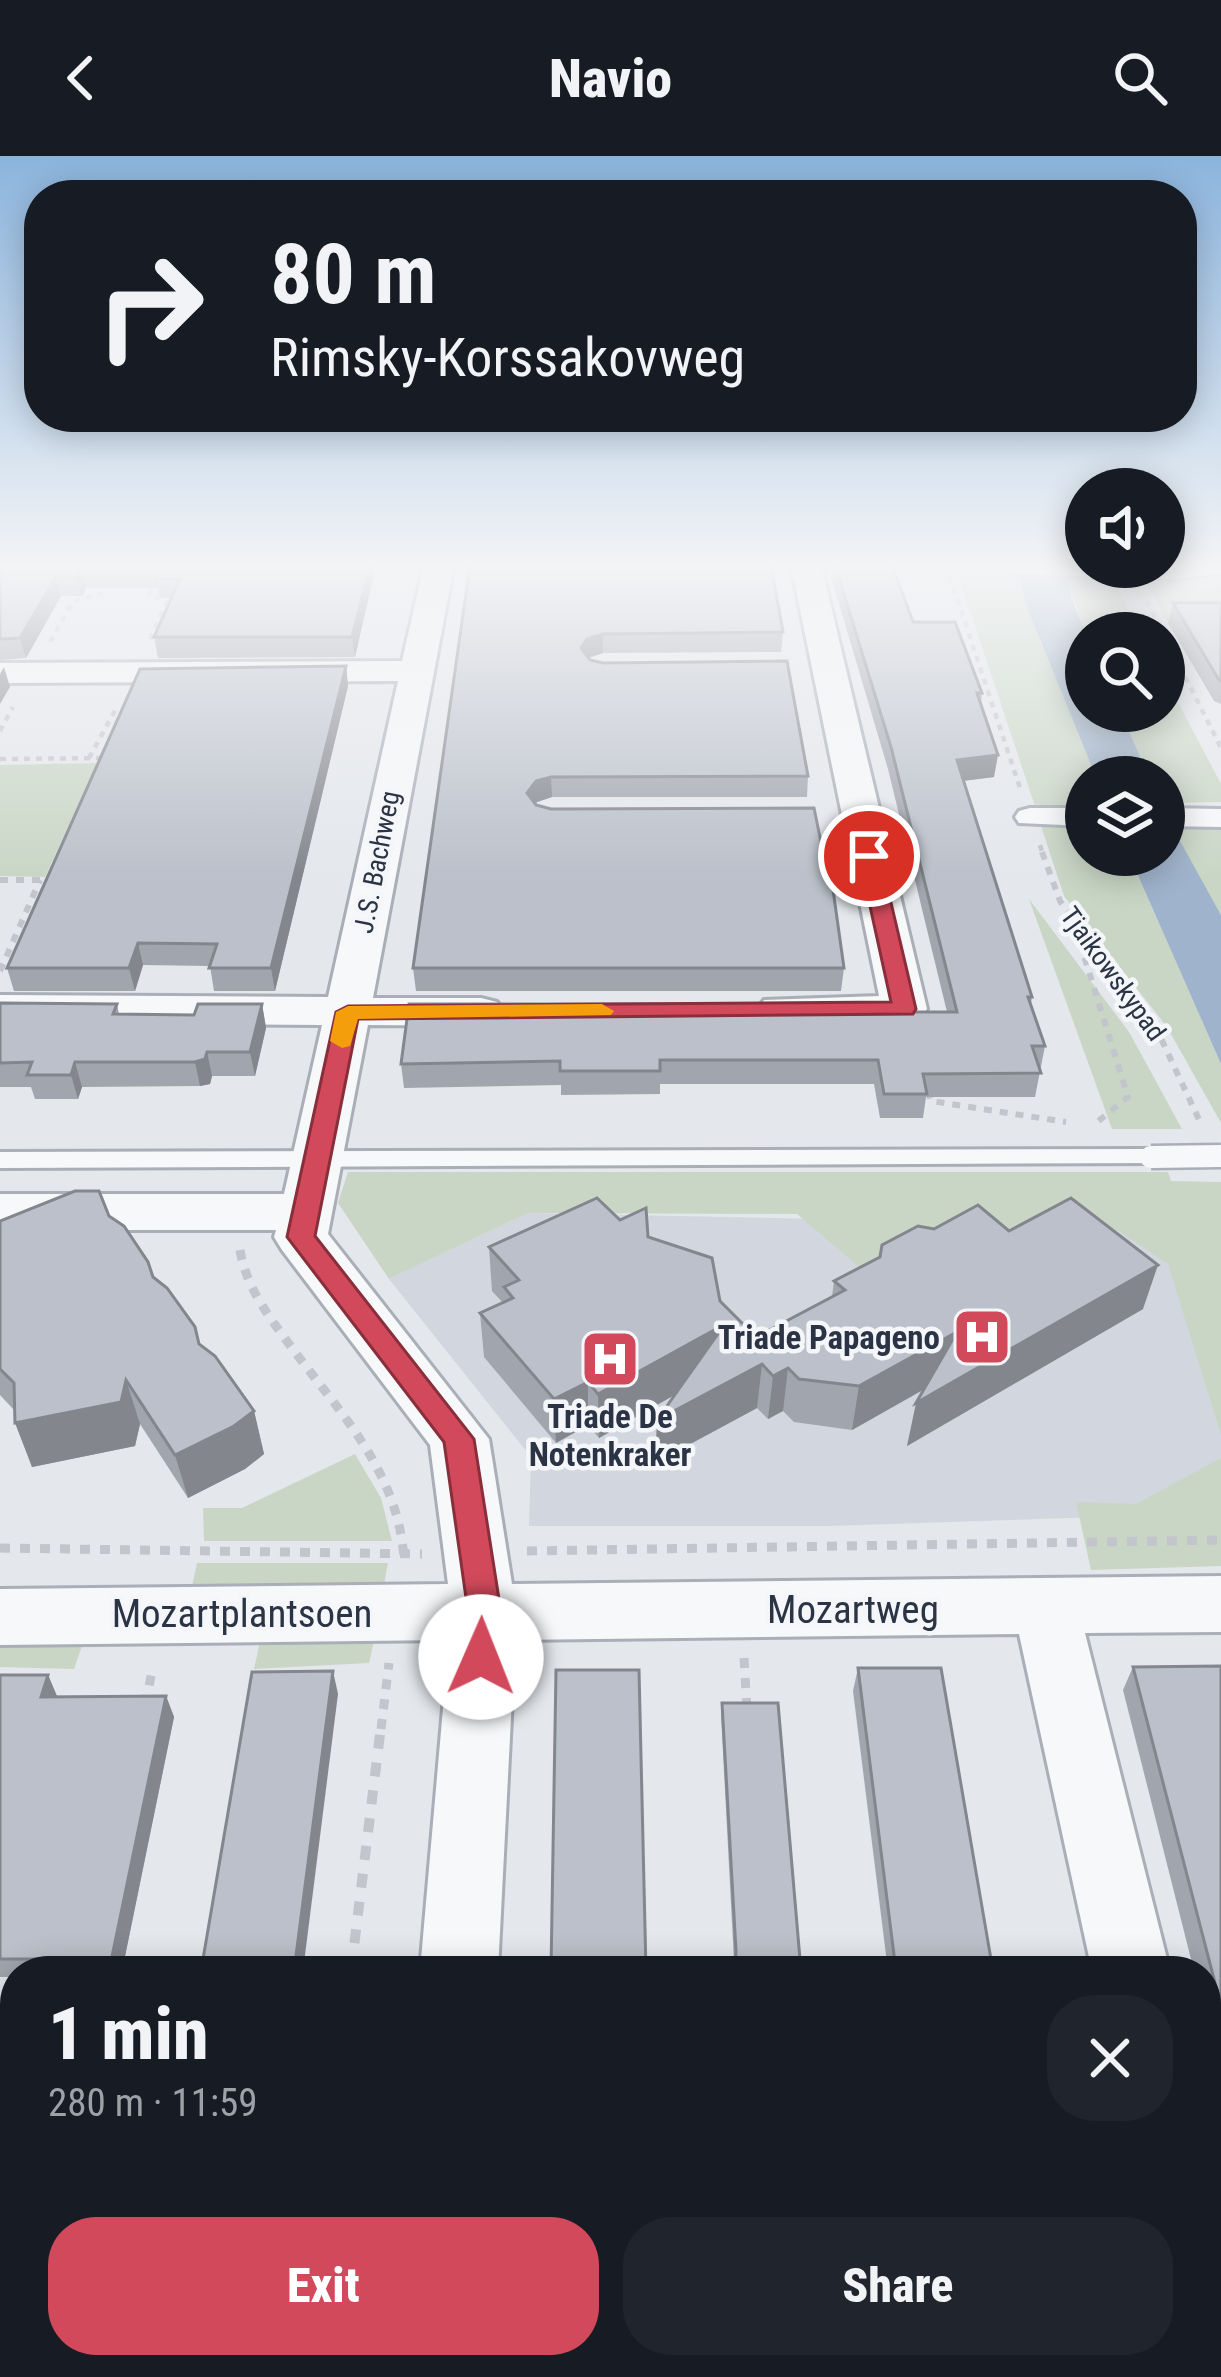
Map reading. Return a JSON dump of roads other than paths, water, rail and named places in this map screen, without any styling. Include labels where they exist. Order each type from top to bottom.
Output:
[{"type":"street","points":[[745,1010],[904,1009],[859,813],[816,669]]},
{"type":"street","points":[[0,673],[415,671]]},
{"type":"street","name":"J.S. Bachweg","points":[[313,1185],[415,671]]},
{"type":"street","points":[[812,813],[859,813]]},
{"type":"street","points":[[1030,817],[1065,817]]},
{"type":"street","points":[[1185,818],[1221,818]]},
{"type":"street","points":[[0,1009],[515,1011]]},
{"type":"street","points":[[0,1212],[313,1185],[301,1237],[459,1439],[480,1582],[460,1956]]},
{"type":"street","name":"Mozartweg","points":[[480,1582],[741,1610],[1221,1604]]},
{"type":"street","name":"Mozartplantsoen","points":[[0,1617],[165,1612],[480,1582]]},
{"type":"street","points":[[1046,1608],[1127,1956]]},
{"type":"lane","points":[[0,1160],[313,1185],[1151,1157],[1215,1149]]},
{"type":"water","points":[[1052,669],[1065,669],[1065,701]]},
{"type":"water","points":[[1078,732],[1129,732],[1140,756],[1087,756]]},
{"type":"water","points":[[1185,850],[1221,915],[1221,1064],[1138,876],[1185,876]]},
{"type":"place","name":"Triade Papageno","points":[[982,1337]]},
{"type":"place","name":"Triade De Notenkraker","points":[[610,1359]]}]
